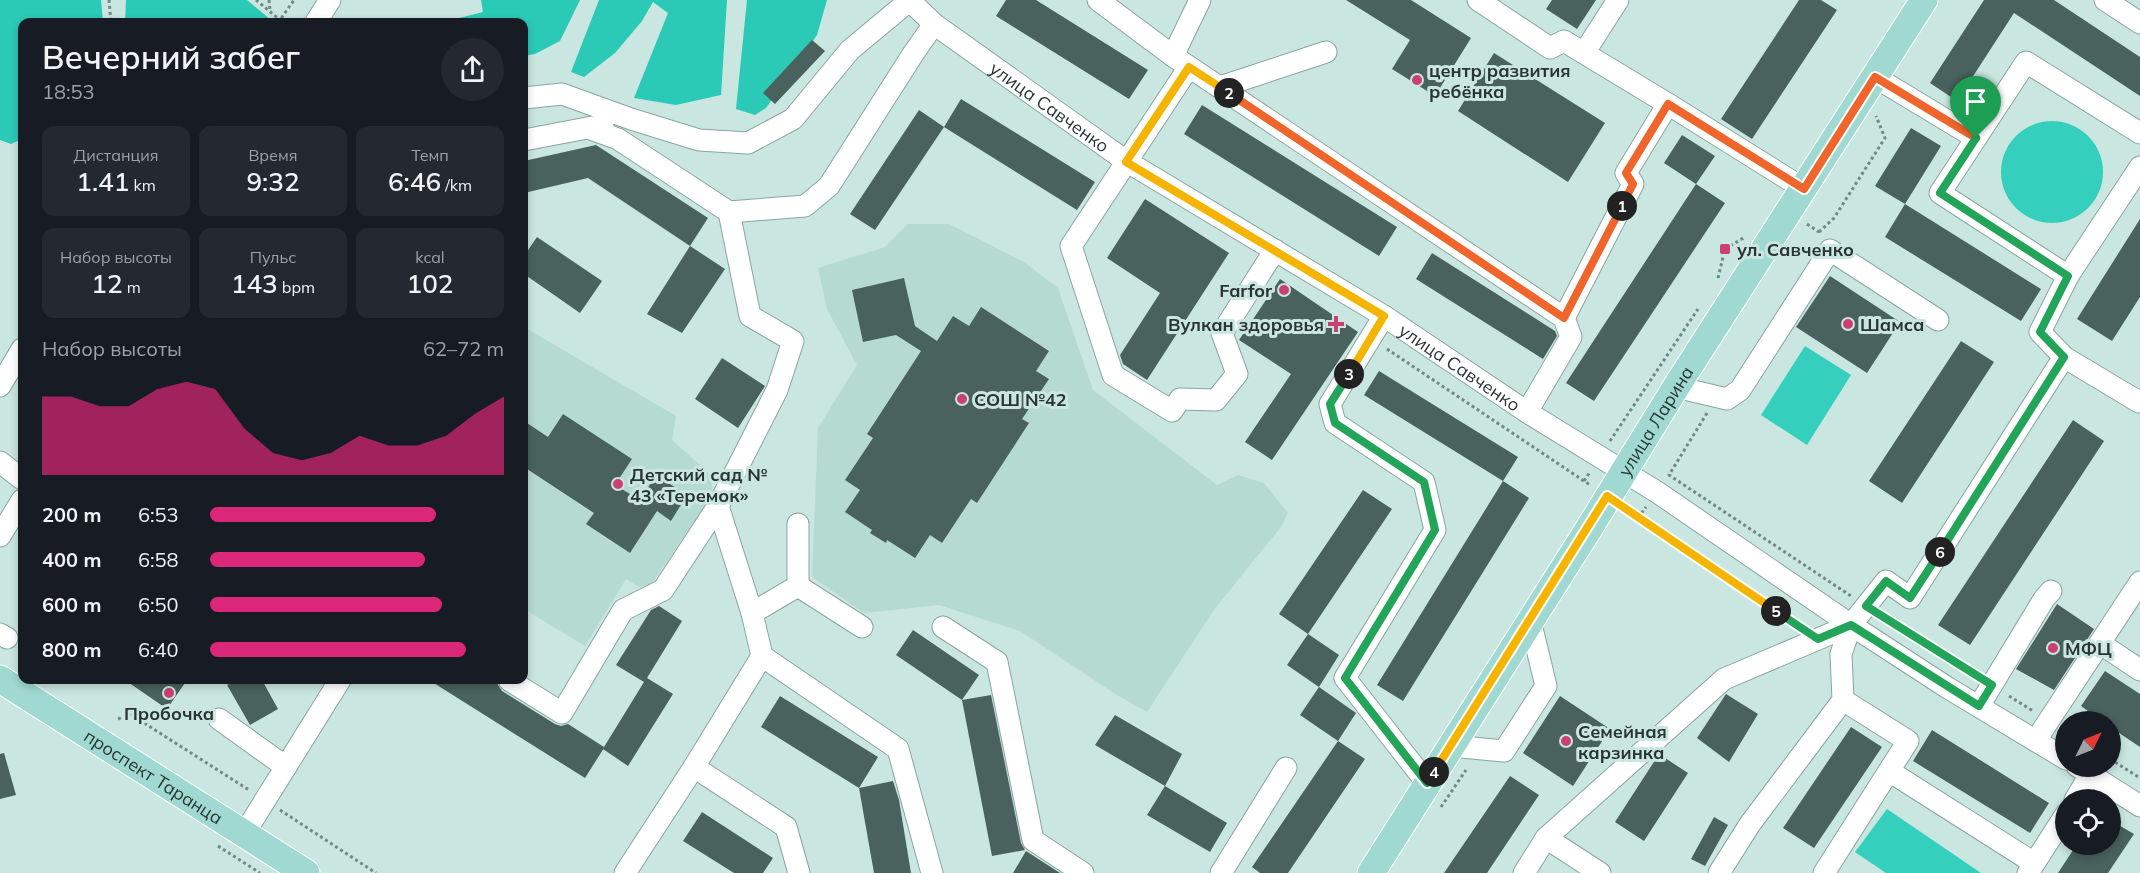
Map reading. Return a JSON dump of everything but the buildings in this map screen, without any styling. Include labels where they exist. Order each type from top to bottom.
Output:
[{"type":"main road","name":"улица Ларина","points":[[1371,873],[1676,387],[1804,189],[1883,83],[1924,0]]},
{"type":"main road","name":"проспект Таранца","points":[[0,679],[306,873]]},
{"type":"street","points":[[319,18],[330,0]]},
{"type":"street","points":[[528,98],[562,94],[699,140],[748,143],[793,119],[850,50],[909,0]]},
{"type":"street","name":"улица Савченко","points":[[909,0],[934,24],[1126,162],[1384,316],[1527,412],[1657,492],[1851,625],[2055,752]]},
{"type":"street","points":[[1098,0],[1181,62],[1564,318],[1571,337],[1527,412]]},
{"type":"street","points":[[1200,0],[1181,62],[1126,162],[1071,246],[1113,375],[1172,411],[1180,399],[1216,400],[1237,374],[1222,333],[1275,250]]},
{"type":"street","points":[[1478,0],[1550,48],[1564,41],[1804,189]]},
{"type":"street","points":[[1584,53],[1618,0]]},
{"type":"street","points":[[2105,0],[2140,23]]},
{"type":"street","points":[[588,128],[618,139],[729,212],[805,206],[829,186],[934,24]]},
{"type":"street","points":[[1220,87],[1326,52]]},
{"type":"street","points":[[2068,276],[1940,193],[2026,62],[2140,133]]},
{"type":"street","points":[[1883,83],[1976,138]]},
{"type":"street","points":[[1564,318],[1633,184],[1626,173],[1668,104]]},
{"type":"street","points":[[528,139],[631,119]]},
{"type":"street","points":[[2140,167],[2068,276],[2040,332],[2064,357],[2139,402],[2140,400]]},
{"type":"street","points":[[515,684],[562,713],[623,610],[663,590],[718,506],[777,390],[793,341],[750,316],[729,212]]},
{"type":"street","points":[[1676,387],[1727,399],[1740,390],[1830,250],[1938,320]]},
{"type":"street","points":[[1384,316],[1330,404],[1335,423],[1424,482],[1435,530],[1345,678],[1427,783]]},
{"type":"street","points":[[0,386],[18,356]]},
{"type":"street","points":[[1719,873],[1750,824],[1843,700],[1841,654],[1851,625],[1886,581],[1910,598],[2064,357]]},
{"type":"street","points":[[0,462],[18,476]]},
{"type":"street","points":[[718,506],[752,613],[762,656],[898,749],[932,873]]},
{"type":"street","points":[[0,536],[18,507]]},
{"type":"street","points":[[798,524],[798,586]]},
{"type":"street","points":[[2036,740],[2140,582]]},
{"type":"street","points":[[752,613],[798,586]]},
{"type":"street","points":[[798,586],[862,627]]},
{"type":"street","points":[[1979,706],[2051,591]]},
{"type":"street","points":[[1451,746],[1504,752],[1546,686],[1530,620]]},
{"type":"street","points":[[1524,873],[1546,838],[1724,679],[1851,625]]},
{"type":"street","points":[[943,627],[997,662],[1033,840],[1083,873]]},
{"type":"street","points":[[2101,644],[2140,670]]},
{"type":"street","points":[[625,873],[762,656]]},
{"type":"street","points":[[244,834],[338,684]]},
{"type":"street","points":[[1824,873],[1908,741],[1843,700]]},
{"type":"street","points":[[219,719],[286,767]]},
{"type":"street","points":[[694,767],[786,827],[799,873]]},
{"type":"street","points":[[1221,873],[1286,768]]},
{"type":"street","points":[[1889,771],[2031,868],[2055,831]]},
{"type":"street","points":[[2094,777],[2140,806]]},
{"type":"street","points":[[1546,838],[1600,873]]},
{"type":"path","points":[[109,0],[111,18]]},
{"type":"path","points":[[256,0],[276,18]]},
{"type":"path","points":[[269,0],[271,12]]},
{"type":"path","points":[[283,18],[294,0]]},
{"type":"path","points":[[1813,242],[1819,232],[1834,218],[1885,138],[1875,114],[1883,83]]},
{"type":"path","points":[[1790,212],[1819,232]]},
{"type":"path","points":[[1718,278],[1725,249],[1747,236]]},
{"type":"path","points":[[1584,481],[1698,308]]},
{"type":"path","points":[[1371,338],[1818,639]]},
{"type":"path","points":[[1716,397],[1669,475],[1866,606],[2049,721]]},
{"type":"path","points":[[2121,766],[2140,778]]},
{"type":"path","points":[[218,846],[260,873]]},
{"type":"shaded area","points":[[908,224],[949,224],[1024,262],[1058,288],[1093,390],[1217,485],[1238,475],[1264,483],[1288,513],[1281,527],[1213,611],[1147,712],[1020,631],[939,605],[864,613],[812,577],[818,428],[857,365],[827,309],[818,268],[885,247]]},
{"type":"shaded area","name":"Детский сад № 43 «Теремок»","points":[[528,329],[676,416],[672,440],[710,474],[713,494],[651,585],[639,587],[626,579],[585,646],[528,611]]},
{"type":"green space","points":[[0,0],[101,0],[103,18],[18,18],[18,141],[11,144],[0,140]]},
{"type":"green space","points":[[126,0],[247,0],[269,18],[125,18]]},
{"type":"green space","points":[[481,0],[580,0],[560,41],[528,55],[528,18],[459,18],[483,12]]},
{"type":"green space","points":[[599,0],[727,0],[721,95],[676,105],[634,98],[668,13],[653,2],[642,21],[615,53],[584,77],[571,72]]},
{"type":"green space","points":[[747,0],[827,0],[817,35],[766,108],[755,115],[736,109]]},
{"type":"green space","points":[[2052,121],[2072,124],[2081,129],[2095,143],[2100,152],[2103,172],[2100,192],[2095,201],[2081,215],[2072,220],[2052,223],[2032,220],[2023,215],[2009,201],[2004,192],[2001,172],[2004,152],[2009,143],[2023,129],[2032,124]]},
{"type":"green space","points":[[1805,346],[1851,375],[1807,445],[1761,415]]},
{"type":"green space","points":[[1887,809],[1981,873],[1886,873],[1855,852]]},
{"type":"place","name":"центр развития ребёнка","points":[[1417,80]]},
{"type":"place","name":"ул. Савченко","points":[[1725,249]]},
{"type":"place","name":"Farfor","points":[[1284,290]]},
{"type":"place","name":"Вулкан здоровья","points":[[1336,324]]},
{"type":"place","name":"Шамса","points":[[1848,324]]},
{"type":"place","name":"СОШ №42","points":[[962,399]]},
{"type":"place","name":"Детский сад № 43 «Теремок»","points":[[618,484]]},
{"type":"place","name":"МФЦ","points":[[2053,648]]},
{"type":"place","name":"Пробочка","points":[[169,693]]},
{"type":"place","name":"Семейная карзинка","points":[[1566,741]]},
{"type":"route","points":[[1189,67],[1564,318],[1633,184],[1626,173],[1668,104],[1804,189],[1875,77],[1976,138],[1940,193],[2068,276],[2040,332],[2064,357],[1910,598],[1886,581],[1866,606],[1992,685],[1979,706],[1851,625],[1818,639],[1607,496],[1588,530],[1427,783],[1345,678],[1435,530],[1424,482],[1335,423],[1330,404],[1384,316],[1126,162],[1189,67]]}]
